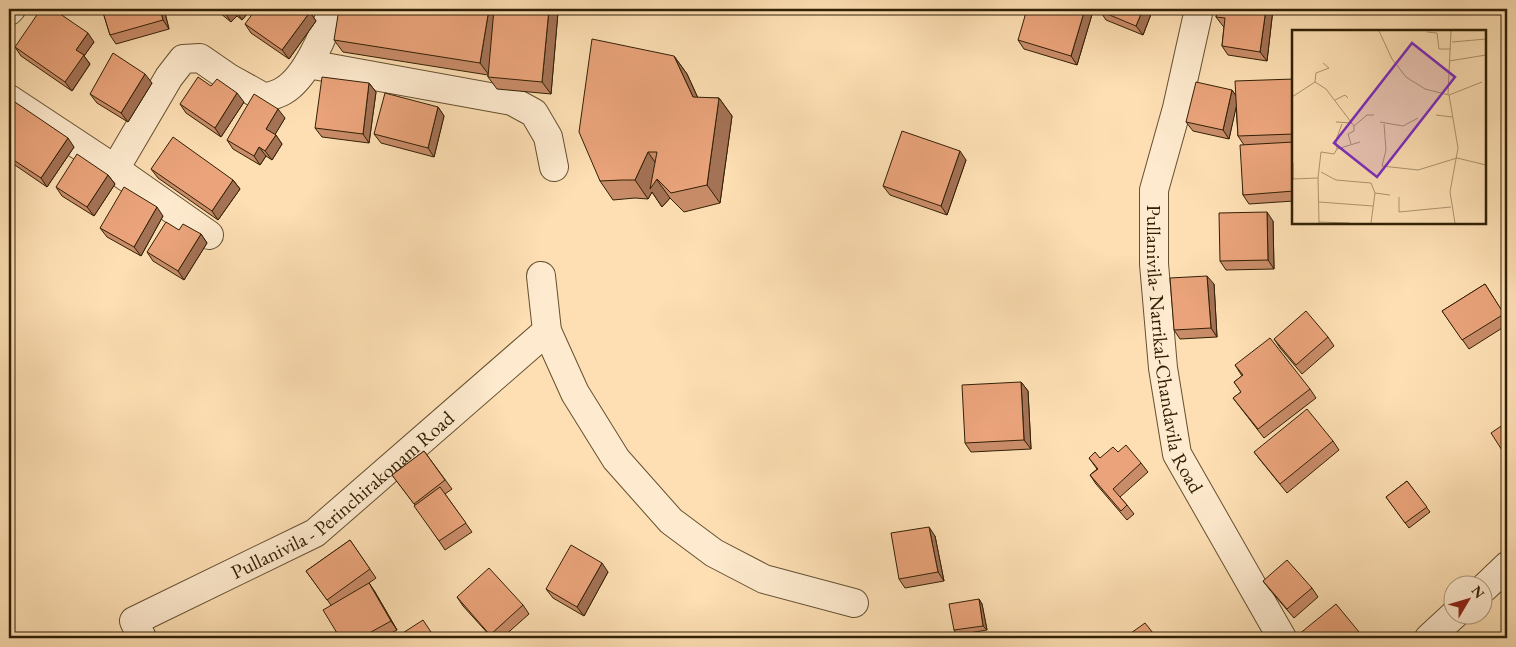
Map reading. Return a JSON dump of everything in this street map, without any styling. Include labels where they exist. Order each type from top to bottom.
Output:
[{"type":"street","name":"Pullanivila- Narrikal-Chandavila Road","points":[[1199,9],[1177,108],[1154,190],[1154,264],[1162,368],[1177,454],[1282,638]]},
{"type":"street","points":[[115,169],[169,77],[184,59],[200,58],[229,78],[265,98],[284,91],[308,64],[326,12]]},
{"type":"street","points":[[308,64],[512,101],[534,113],[548,137],[554,167]]},
{"type":"street","points":[[9,99],[209,234]]},
{"type":"street","points":[[541,276],[547,331],[575,393],[616,459],[671,521],[714,553],[764,579],[854,603]]},
{"type":"street","name":"Pullanivila - Perinchirakonam Road","points":[[142,638],[134,621],[315,533],[547,331]]},
{"type":"street","points":[[1494,578],[1507,566]]},
{"type":"street","points":[[1429,638],[1444,624]]},
{"type":"building","points":[[41,9],[53,9],[88,33],[76,50],[84,55],[65,82],[15,47]]},
{"type":"building","points":[[102,9],[160,9],[163,20],[110,35]]},
{"type":"building","points":[[220,9],[229,9],[225,13]]},
{"type":"building","points":[[256,9],[305,9],[310,12],[282,50],[245,24]]},
{"type":"building","points":[[339,9],[489,9],[480,63],[334,40]]},
{"type":"building","points":[[494,9],[549,9],[542,82],[488,77]]},
{"type":"building","points":[[1027,9],[1085,9],[1071,56],[1018,40]]},
{"type":"building","points":[[1101,9],[1143,9],[1136,26],[1100,11]]},
{"type":"building","points":[[1218,9],[1266,9],[1260,52],[1222,46],[1225,18],[1216,17]]},
{"type":"building","points":[[592,39],[674,56],[693,97],[719,98],[707,185],[671,193],[657,179],[650,189],[657,152],[648,152],[635,180],[600,181],[579,132]]},
{"type":"building","points":[[113,53],[145,74],[121,113],[90,94]]},
{"type":"building","points":[[198,77],[211,86],[217,79],[237,93],[215,128],[180,104]]},
{"type":"building","points":[[322,77],[369,83],[363,134],[315,128]]},
{"type":"building","points":[[1292,79],[1292,134],[1238,136],[1235,81]]},
{"type":"building","points":[[1196,82],[1232,90],[1223,130],[1186,122]]},
{"type":"building","points":[[385,93],[438,107],[428,148],[374,134]]},
{"type":"building","points":[[254,94],[278,109],[266,129],[276,135],[265,151],[259,147],[254,156],[227,140]]},
{"type":"building","points":[[9,98],[68,138],[41,178],[9,157]]},
{"type":"building","points":[[902,131],[960,151],[941,206],[883,186]]},
{"type":"building","points":[[173,137],[233,180],[212,211],[151,169]]},
{"type":"building","points":[[1292,142],[1292,191],[1243,195],[1240,145]]},
{"type":"building","points":[[77,154],[108,175],[87,207],[56,187]]},
{"type":"building","points":[[124,187],[157,207],[134,247],[100,228]]},
{"type":"building","points":[[1267,212],[1268,260],[1220,261],[1219,213]]},
{"type":"building","points":[[166,222],[179,230],[183,224],[201,234],[178,271],[147,252]]},
{"type":"building","points":[[1207,276],[1211,328],[1174,330],[1170,278]]},
{"type":"building","points":[[1485,284],[1504,314],[1462,340],[1442,311]]},
{"type":"building","points":[[1306,311],[1328,337],[1296,365],[1274,339]]},
{"type":"building","points":[[1507,336],[1507,344],[1503,339]]},
{"type":"building","points":[[1270,338],[1310,389],[1258,429],[1233,398],[1241,392],[1234,382],[1243,375],[1235,365]]},
{"type":"building","points":[[1021,382],[1024,440],[965,443],[962,385]]},
{"type":"building","points":[[1307,409],[1333,441],[1280,484],[1254,452]]},
{"type":"building","points":[[1507,422],[1507,458],[1491,433]]},
{"type":"building","points":[[1126,445],[1141,463],[1113,489],[1127,505],[1121,511],[1090,475],[1098,469],[1089,458],[1095,452],[1100,458],[1113,447],[1118,452]]},
{"type":"building","points":[[424,451],[445,480],[414,504],[392,475]]},
{"type":"building","points":[[1407,481],[1427,507],[1405,523],[1386,497]]},
{"type":"building","points":[[440,487],[466,523],[439,541],[414,506]]},
{"type":"building","points":[[929,527],[938,572],[899,579],[891,533]]},
{"type":"building","points":[[350,540],[370,569],[327,600],[306,571]]},
{"type":"building","points":[[571,545],[602,563],[577,607],[546,589]]},
{"type":"building","points":[[1287,560],[1312,588],[1287,609],[1263,581]]},
{"type":"building","points":[[489,568],[523,605],[490,635],[457,597]]},
{"type":"building","points":[[369,583],[391,621],[360,638],[340,638],[323,610]]},
{"type":"building","points":[[979,599],[983,626],[954,630],[949,604]]},
{"type":"building","points":[[1336,604],[1364,638],[1301,638],[1298,635]]},
{"type":"building","points":[[423,620],[435,638],[395,638]]},
{"type":"building","points":[[1145,623],[1157,638],[1124,638]]}]
